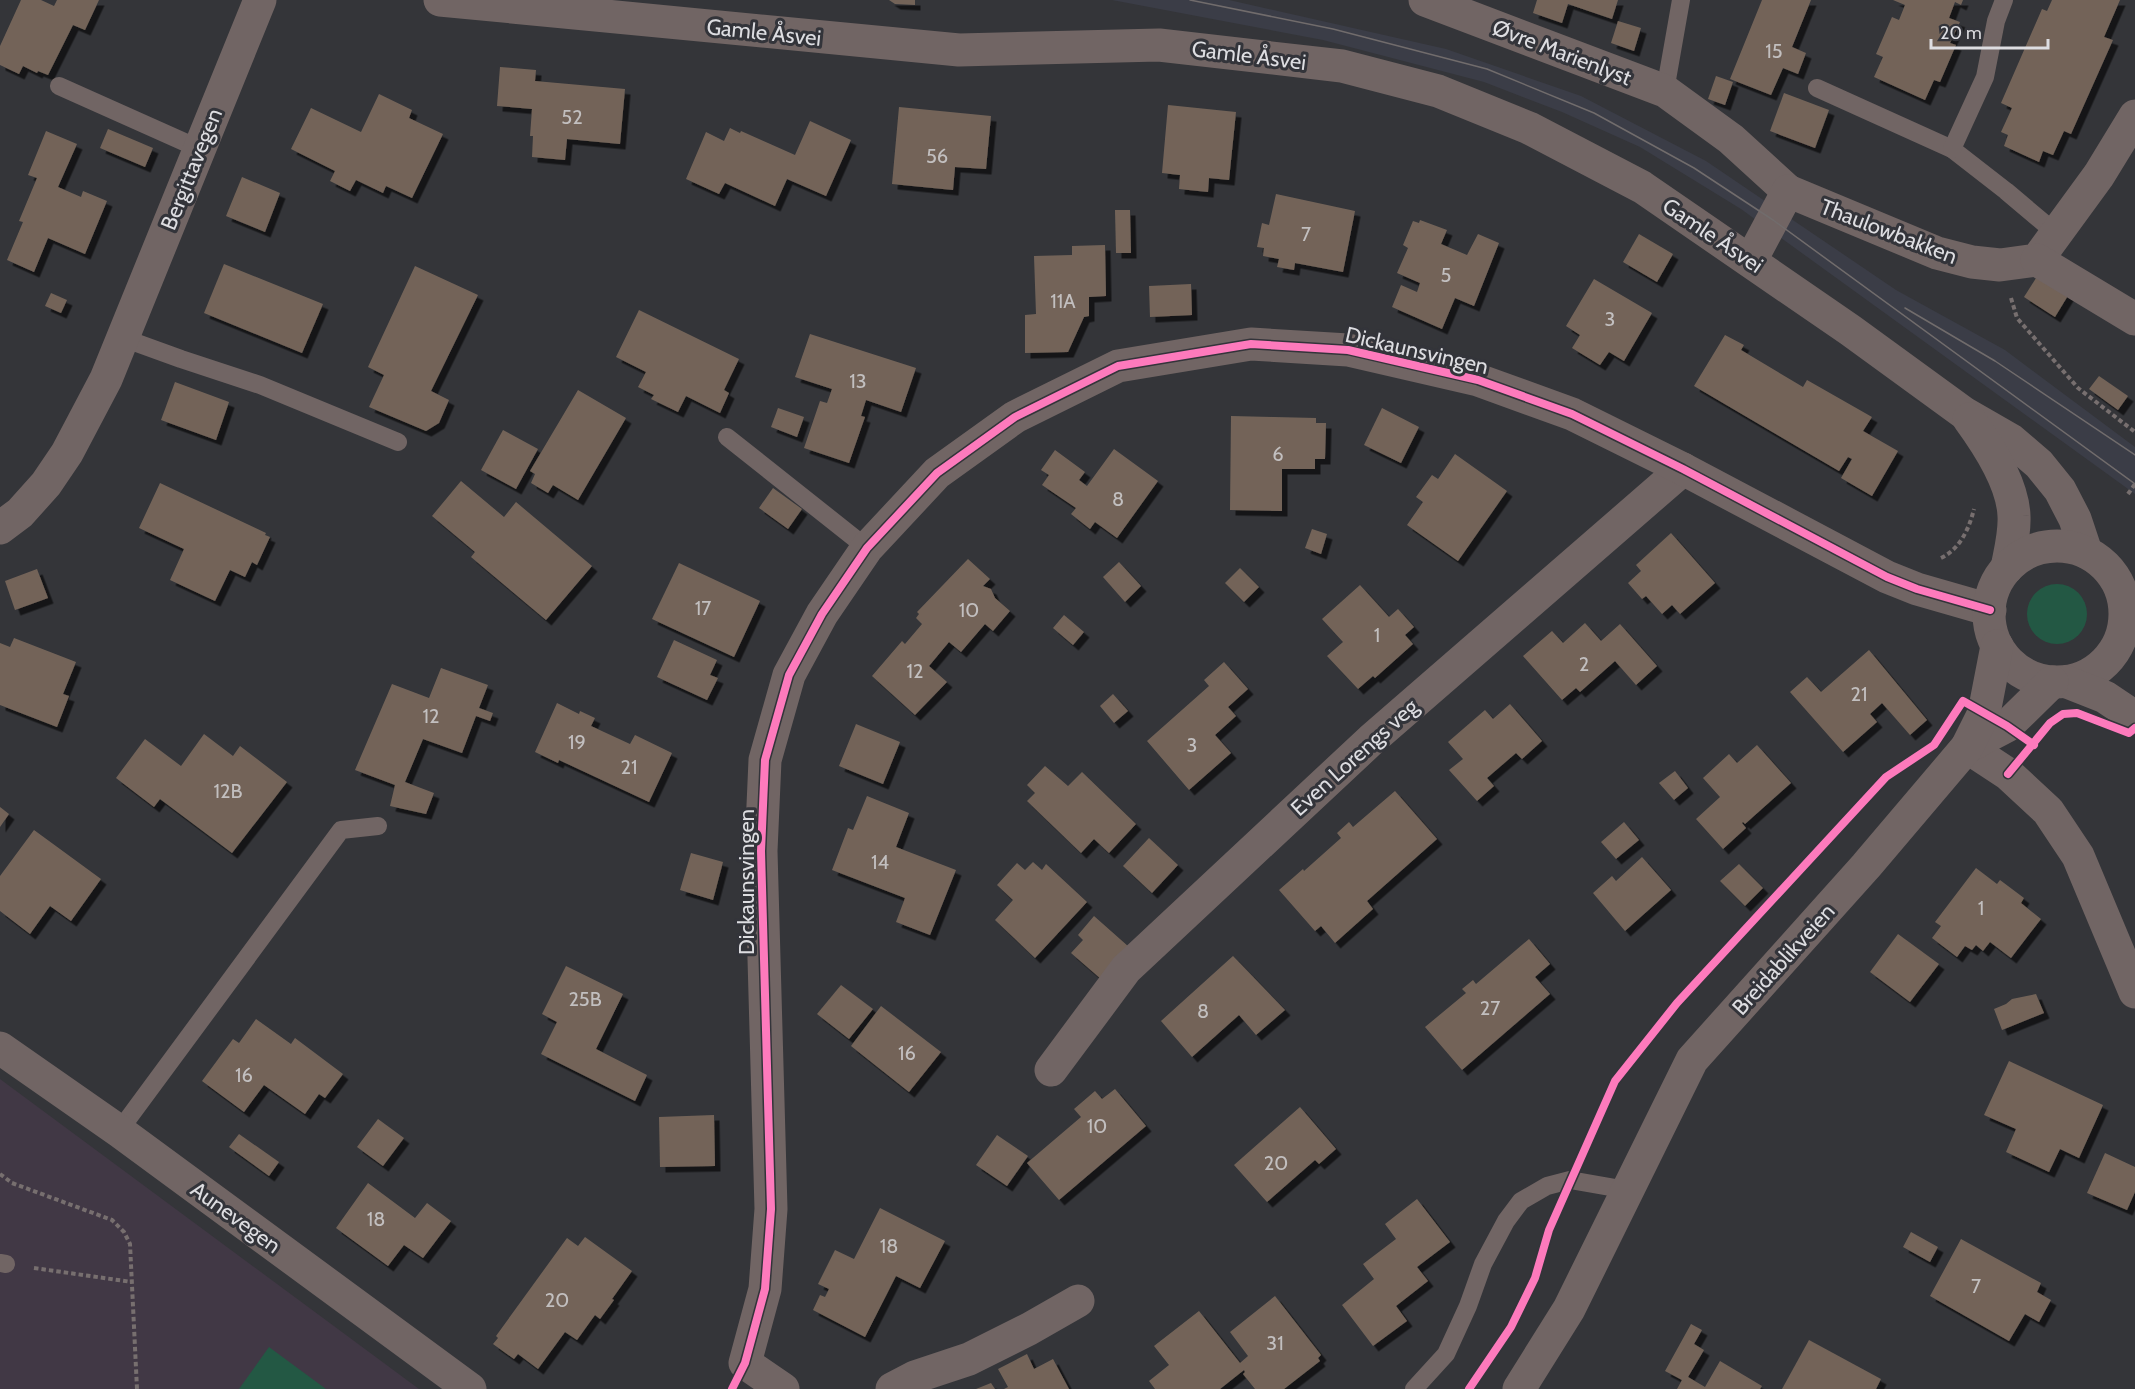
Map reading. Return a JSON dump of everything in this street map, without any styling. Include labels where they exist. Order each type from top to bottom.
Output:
[{"type":"street","name":"Bergittavegen","points":[[0,528],[20,513],[46,484],[67,453],[106,379],[260,0]]},
{"type":"street","name":"Gamle Åsvei","points":[[440,0],[959,50],[1159,45],[1342,66],[1438,91],[1528,128],[1642,187],[1964,412],[2011,440],[2039,464],[2060,490],[2075,519],[2086,552]]},
{"type":"street","name":"Øvre Marienlyst","points":[[1425,0],[1665,91],[1731,140],[1788,191]]},
{"type":"street","points":[[2135,116],[2099,175],[2037,260],[2135,319]]},
{"type":"street","points":[[1751,261],[1788,191]]},
{"type":"street","name":"Thaulowbakken","points":[[1788,191],[1937,253],[1972,262],[2000,265],[2037,260]]},
{"type":"street","name":"Dickaunsvingen","points":[[783,1389],[745,1363],[765,1289],[771,1209],[761,851],[765,760],[789,675],[822,614],[867,548],[937,473],[1015,417],[1118,366],[1251,344],[1348,350],[1478,380],[1572,414],[1683,469],[1887,577],[1917,589],[1990,610]]},
{"type":"street","name":"Gamle Åsvei","points":[[1964,412],[1982,438],[2007,486],[2014,516],[2007,568]]},
{"type":"street","name":"Even Lorengs veg","points":[[1051,1070],[1126,969],[1371,740],[1683,469]]},
{"type":"street","points":[[2059,682],[2082,678],[2097,670],[2118,646],[2129,640],[2122,594],[2114,577],[2102,562],[2086,552],[2069,547],[2052,546],[2034,550],[2019,558],[2007,568],[1995,587],[1990,610],[1991,628],[1998,646],[2008,662],[2024,673],[2037,679],[2059,682],[2105,698],[2135,717]]},
{"type":"street","name":"Breidablikveien","points":[[1519,1389],[1569,1309],[1692,1060],[1866,866],[1968,747],[1984,713],[1998,646]]},
{"type":"street","name":"Breidablikveien","points":[[1968,747],[2007,726],[2059,682]]},
{"type":"street","points":[[1968,747],[2008,774],[2048,811],[2079,856],[2135,992]]},
{"type":"street","name":"Aunevegen","points":[[0,1048],[119,1131],[470,1389]]},
{"type":"street","points":[[892,1389],[915,1377],[969,1359],[1078,1301]]},
{"type":"lane","name":"Øvre Marienlyst","points":[[1665,91],[1681,0]]},
{"type":"lane","points":[[1952,149],[1985,77],[1996,21],[2004,0]]},
{"type":"lane","points":[[59,86],[200,149]]},
{"type":"lane","points":[[1818,88],[1952,149],[2006,190],[2057,234]]},
{"type":"lane","points":[[123,338],[260,385],[398,442]]},
{"type":"lane","points":[[727,437],[867,548]]},
{"type":"lane","points":[[119,1131],[341,830],[378,826]]},
{"type":"lane","points":[[1414,1389],[1446,1354],[1468,1306],[1483,1264],[1506,1221],[1521,1201],[1547,1185],[1570,1180],[1627,1190]]},
{"type":"path","points":[[2000,265],[2017,318],[2078,388],[2135,432]]},
{"type":"path","points":[[2128,494],[2135,483]]},
{"type":"path","points":[[1935,560],[1950,554],[1969,529],[1976,502]]},
{"type":"path","points":[[0,1174],[12,1183],[112,1221],[124,1232],[130,1244],[137,1389]]},
{"type":"path","points":[[3,1263],[132,1282]]},
{"type":"shaded area","points":[[1112,0],[1229,0],[1446,49],[1581,96],[1706,161],[1896,290],[2005,350],[2135,447],[2135,494],[1741,209],[1640,147],[1562,112],[1484,82],[1323,40]]},
{"type":"shaded area","points":[[0,1079],[419,1389],[0,1389]]},
{"type":"green space","points":[[2051,584],[2063,584],[2074,589],[2082,597],[2087,614],[2085,626],[2074,639],[2063,644],[2051,644],[2040,639],[2032,631],[2027,620],[2027,608],[2032,597],[2040,589]]},
{"type":"green space","points":[[269,1347],[326,1389],[239,1389]]},
{"type":"building","points":[[21,0],[41,0],[54,6],[57,0],[99,0],[85,30],[73,25],[48,75],[38,71],[37,73],[23,66],[19,74],[0,65],[0,46]]},
{"type":"building","points":[[889,0],[915,0],[915,5],[895,4]]},
{"type":"building","points":[[1537,0],[1618,0],[1612,19],[1568,4],[1562,23],[1533,13]]},
{"type":"building","points":[[1762,0],[1811,0],[1792,47],[1806,53],[1798,74],[1783,68],[1771,95],[1730,79]]},
{"type":"building","points":[[1893,0],[1963,0],[1961,5],[1955,2],[1949,18],[1960,22],[1950,43],[1956,45],[1940,82],[1934,80],[1925,100],[1874,77],[1883,57],[1876,54],[1892,17],[1899,20],[1905,5]]},
{"type":"building","points":[[2052,0],[2120,0],[2104,37],[2113,40],[2071,134],[2064,131],[2053,155],[2043,151],[2039,162],[2004,146],[2008,135],[2001,132],[2012,108],[2001,103],[2042,9],[2047,11]]},
{"type":"building","points":[[1618,21],[1641,28],[1634,51],[1611,43]]},
{"type":"building","points":[[500,67],[536,70],[535,81],[625,89],[620,144],[567,139],[565,160],[532,157],[533,136],[530,136],[532,109],[497,106]]},
{"type":"building","points":[[1716,76],[1733,82],[1725,105],[1708,99]]},
{"type":"building","points":[[1784,93],[1829,110],[1815,148],[1770,131]]},
{"type":"building","points":[[379,94],[412,110],[409,118],[443,134],[412,198],[386,186],[383,193],[356,180],[350,191],[330,181],[335,171],[291,149],[311,108],[361,132]]},
{"type":"building","points":[[1168,105],[1236,112],[1229,180],[1209,178],[1208,192],[1179,189],[1180,175],[1162,173]]},
{"type":"building","points":[[899,107],[991,116],[986,169],[955,167],[953,190],[892,184]]},
{"type":"building","points":[[810,121],[851,140],[826,196],[787,179],[775,206],[725,183],[719,194],[686,179],[706,132],[724,141],[730,128],[795,155]]},
{"type":"building","points":[[108,129],[153,148],[145,167],[100,148]]},
{"type":"building","points":[[46,131],[77,144],[58,187],[81,197],[83,191],[107,201],[85,254],[48,238],[34,272],[7,260],[23,222],[19,221],[37,178],[28,175]]},
{"type":"building","points":[[242,177],[280,193],[265,232],[226,216]]},
{"type":"building","points":[[1276,194],[1355,211],[1343,272],[1295,263],[1294,270],[1277,267],[1279,259],[1263,256],[1264,248],[1257,247],[1262,223],[1269,225]]},
{"type":"building","points":[[1115,210],[1130,210],[1131,253],[1116,253]]},
{"type":"building","points":[[1420,220],[1447,230],[1441,244],[1467,255],[1478,234],[1499,243],[1474,306],[1455,298],[1442,329],[1392,307],[1401,285],[1417,292],[1420,283],[1397,273],[1408,248],[1403,245],[1413,221],[1419,223]]},
{"type":"building","points":[[1639,234],[1673,254],[1657,282],[1623,262]]},
{"type":"building","points":[[1105,245],[1106,296],[1089,297],[1089,316],[1084,317],[1068,352],[1025,353],[1025,315],[1036,314],[1034,256],[1072,255],[1072,246]]},
{"type":"building","points":[[224,264],[323,304],[302,353],[204,313]]},
{"type":"building","points":[[415,266],[478,295],[431,391],[449,400],[439,423],[426,431],[369,407],[384,375],[368,367]]},
{"type":"building","points":[[2038,275],[2069,294],[2055,317],[2024,297]]},
{"type":"building","points":[[1594,279],[1652,313],[1624,361],[1609,352],[1600,365],[1572,348],[1580,335],[1566,326]]},
{"type":"building","points":[[1191,284],[1192,315],[1150,317],[1149,286]]},
{"type":"building","points":[[51,293],[67,300],[61,313],[45,306]]},
{"type":"building","points":[[639,310],[739,359],[724,390],[729,393],[720,413],[686,396],[678,412],[651,399],[654,395],[638,387],[646,372],[616,357]]},
{"type":"building","points":[[810,334],[916,368],[901,412],[866,400],[861,416],[865,417],[849,463],[804,448],[820,401],[827,403],[832,389],[795,377]]},
{"type":"building","points":[[1725,335],[1744,345],[1741,350],[1803,387],[1807,380],[1872,417],[1863,431],[1898,451],[1872,496],[1841,478],[1852,459],[1848,457],[1839,471],[1694,386]]},
{"type":"building","points":[[2099,376],[2128,396],[2118,410],[2089,389]]},
{"type":"building","points":[[175,382],[229,402],[216,440],[161,420]]},
{"type":"building","points":[[578,390],[626,418],[578,500],[553,485],[548,493],[531,483],[535,474],[530,471]]},
{"type":"building","points":[[778,408],[804,417],[797,437],[771,427]]},
{"type":"building","points":[[1382,408],[1419,427],[1401,463],[1364,445]]},
{"type":"building","points":[[1231,416],[1316,418],[1316,423],[1326,423],[1325,459],[1315,459],[1315,469],[1282,469],[1282,511],[1230,510]]},
{"type":"building","points":[[503,430],[538,449],[516,489],[481,470]]},
{"type":"building","points":[[1114,449],[1158,481],[1117,538],[1095,522],[1090,529],[1071,514],[1076,508],[1042,485],[1049,475],[1041,470],[1055,450],[1085,472],[1079,480],[1087,486]]},
{"type":"building","points":[[1455,454],[1507,491],[1458,561],[1407,525],[1423,502],[1416,497],[1432,475],[1438,479]]},
{"type":"building","points":[[461,481],[504,517],[516,502],[592,566],[546,620],[471,557],[475,552],[432,516]]},
{"type":"building","points":[[160,483],[266,533],[265,535],[270,537],[257,565],[252,562],[245,577],[230,570],[215,601],[170,580],[184,549],[139,528]]},
{"type":"building","points":[[773,488],[802,509],[788,529],[759,508]]},
{"type":"building","points":[[1312,529],[1327,534],[1321,554],[1305,548]]},
{"type":"building","points":[[1671,533],[1715,583],[1680,614],[1672,605],[1662,614],[1646,596],[1642,599],[1628,583],[1641,571],[1636,565]]},
{"type":"building","points":[[968,559],[990,579],[983,586],[991,589],[995,598],[1010,611],[993,631],[985,624],[961,652],[949,642],[929,666],[947,682],[915,715],[872,676],[902,641],[905,644],[922,624],[916,618],[919,614],[917,612]]},
{"type":"building","points":[[1119,562],[1141,586],[1125,602],[1103,577]]},
{"type":"building","points":[[679,563],[760,601],[734,657],[652,619]]},
{"type":"building","points":[[1240,568],[1259,587],[1244,602],[1225,583]]},
{"type":"building","points":[[37,569],[48,598],[15,610],[5,581]]},
{"type":"building","points":[[1360,585],[1389,617],[1398,609],[1414,627],[1405,635],[1413,644],[1375,678],[1373,676],[1358,689],[1327,656],[1343,642],[1322,619]]},
{"type":"building","points":[[1064,615],[1084,632],[1073,645],[1053,628]]},
{"type":"building","points":[[1585,623],[1601,641],[1620,624],[1657,666],[1636,685],[1615,661],[1580,692],[1576,688],[1562,700],[1523,656],[1552,631],[1563,643]]},
{"type":"building","points":[[14,638],[76,662],[63,694],[69,696],[57,727],[0,705],[0,643],[10,647]]},
{"type":"building","points":[[674,640],[717,660],[710,675],[718,678],[707,700],[657,677]]},
{"type":"building","points":[[1869,650],[1927,720],[1910,735],[1882,703],[1870,714],[1877,722],[1843,752],[1790,692],[1807,677],[1821,692]]},
{"type":"building","points":[[1224,662],[1248,689],[1228,707],[1236,716],[1215,735],[1231,753],[1189,790],[1147,741],[1209,686],[1204,680]]},
{"type":"building","points":[[441,668],[488,685],[479,708],[493,713],[490,721],[476,716],[462,753],[423,739],[405,782],[434,793],[426,814],[390,806],[395,785],[355,770],[392,684],[429,698]]},
{"type":"building","points":[[1113,694],[1128,711],[1114,723],[1100,706]]},
{"type":"building","points":[[557,703],[579,714],[580,711],[595,718],[591,726],[630,744],[635,735],[672,753],[649,802],[559,760],[558,763],[535,752]]},
{"type":"building","points":[[1510,704],[1542,741],[1522,759],[1516,753],[1487,778],[1494,786],[1477,801],[1449,770],[1463,759],[1448,742],[1485,710],[1493,719]]},
{"type":"building","points":[[856,724],[900,742],[883,784],[839,766]]},
{"type":"building","points":[[204,734],[233,756],[240,746],[287,782],[232,853],[160,799],[154,807],[116,778],[145,739],[181,766]]},
{"type":"building","points":[[1757,745],[1791,783],[1745,824],[1743,822],[1746,828],[1723,849],[1696,819],[1720,797],[1703,778],[1729,754],[1737,763]]},
{"type":"building","points":[[1045,766],[1068,786],[1082,772],[1136,824],[1109,853],[1094,839],[1081,853],[1027,801],[1035,793],[1027,785]]},
{"type":"building","points":[[1675,771],[1688,788],[1674,800],[1659,783]]},
{"type":"building","points":[[1395,791],[1437,839],[1367,901],[1373,909],[1335,943],[1321,926],[1315,931],[1279,890],[1341,838],[1337,833],[1349,822],[1353,827]]},
{"type":"building","points":[[867,796],[909,813],[896,847],[956,870],[930,935],[896,922],[905,898],[832,870],[848,828],[853,830]]},
{"type":"building","points":[[0,807],[9,814],[0,827]]},
{"type":"building","points":[[1624,822],[1639,840],[1616,859],[1601,842]]},
{"type":"building","points":[[34,830],[101,879],[71,921],[50,906],[30,934],[0,911],[0,876]]},
{"type":"building","points":[[1149,838],[1178,865],[1152,893],[1123,866]]},
{"type":"building","points":[[691,853],[723,862],[713,900],[680,890]]},
{"type":"building","points":[[1642,857],[1671,890],[1625,931],[1593,893],[1612,876],[1616,881]]},
{"type":"building","points":[[1033,862],[1042,870],[1046,864],[1087,902],[1035,958],[995,920],[1013,900],[997,885],[1017,863],[1025,870]]},
{"type":"building","points":[[1739,864],[1763,888],[1745,906],[1720,881]]},
{"type":"building","points":[[1976,868],[1997,884],[2000,880],[2024,898],[2021,903],[2041,919],[2011,958],[1990,942],[1983,951],[1976,945],[1972,950],[1965,946],[1957,957],[1932,938],[1941,926],[1935,922]]},
{"type":"building","points":[[1094,916],[1129,947],[1101,979],[1071,953],[1083,940],[1078,935]]},
{"type":"building","points":[[1898,934],[1939,964],[1910,1002],[1870,972]]},
{"type":"building","points":[[1529,939],[1550,964],[1535,977],[1550,994],[1462,1070],[1425,1027],[1466,993],[1462,989],[1473,980],[1476,984]]},
{"type":"building","points":[[1233,956],[1285,1010],[1256,1035],[1239,1015],[1192,1057],[1161,1021]]},
{"type":"building","points":[[566,966],[623,994],[596,1049],[647,1075],[635,1101],[541,1054],[557,1022],[542,1014]]},
{"type":"building","points":[[841,985],[873,1009],[849,1039],[817,1014]]},
{"type":"building","points":[[2036,994],[2044,1013],[2002,1030],[1994,1009],[2012,999]]},
{"type":"building","points":[[881,1006],[941,1052],[909,1092],[851,1046]]},
{"type":"building","points":[[256,1019],[291,1044],[295,1038],[343,1074],[325,1098],[319,1094],[305,1114],[264,1085],[244,1112],[202,1081],[233,1039],[239,1043]]},
{"type":"building","points":[[2009,1061],[2103,1105],[2079,1158],[2060,1149],[2049,1172],[2006,1152],[2016,1129],[1984,1115]]},
{"type":"building","points":[[1115,1089],[1146,1126],[1059,1200],[1027,1163],[1081,1117],[1074,1109],[1095,1091],[1102,1099]]},
{"type":"building","points":[[1300,1107],[1336,1149],[1319,1164],[1315,1160],[1267,1202],[1234,1165]]},
{"type":"building","points":[[714,1115],[715,1166],[660,1167],[659,1117]]},
{"type":"building","points":[[378,1119],[404,1138],[383,1166],[357,1147]]},
{"type":"building","points":[[239,1134],[279,1162],[269,1176],[229,1147]]},
{"type":"building","points":[[997,1135],[1028,1156],[1007,1186],[976,1165]]},
{"type":"building","points":[[2105,1153],[2135,1167],[2135,1192],[2127,1210],[2087,1193]]},
{"type":"building","points":[[368,1183],[415,1218],[427,1203],[451,1221],[423,1258],[404,1245],[388,1266],[336,1228]]},
{"type":"building","points":[[1417,1199],[1450,1242],[1417,1267],[1428,1281],[1396,1306],[1407,1321],[1373,1346],[1342,1305],[1374,1279],[1363,1264],[1396,1239],[1385,1224]]},
{"type":"building","points":[[880,1208],[945,1241],[920,1288],[896,1276],[865,1337],[813,1310],[820,1295],[825,1297],[829,1289],[818,1284],[835,1250],[854,1259]]},
{"type":"building","points":[[1911,1232],[1938,1247],[1930,1262],[1903,1247]]},
{"type":"building","points":[[585,1237],[632,1271],[600,1319],[595,1315],[577,1340],[565,1332],[538,1369],[518,1354],[514,1359],[493,1344],[498,1338],[496,1336],[567,1238],[578,1246]]},
{"type":"building","points":[[1961,1239],[2041,1283],[2037,1292],[2051,1300],[2039,1322],[2025,1314],[2009,1341],[1930,1296]]},
{"type":"building","points":[[1275,1296],[1321,1355],[1318,1358],[1320,1361],[1284,1389],[1255,1389],[1243,1374],[1244,1370],[1220,1389],[1155,1389],[1149,1381],[1169,1365],[1154,1346],[1199,1311],[1240,1363],[1248,1356],[1230,1332]]},
{"type":"building","points":[[1691,1324],[1702,1330],[1694,1344],[1704,1350],[1688,1377],[1705,1387],[1720,1361],[1762,1386],[1760,1389],[1677,1389],[1682,1380],[1665,1371]]},
{"type":"building","points":[[1809,1340],[1881,1379],[1876,1389],[1782,1389]]},
{"type":"building","points":[[1027,1354],[1034,1369],[1053,1359],[1069,1389],[1004,1389],[1008,1387],[998,1369]]},
{"type":"building","points":[[991,1383],[995,1389],[976,1389]]},
{"type":"tram line","points":[[1190,0],[1333,29],[1487,69],[1594,113],[1694,168],[1773,220],[2135,484]]},
{"type":"tram line","points":[[1905,308],[1995,361],[2135,455]]},
{"type":"cycle path","points":[[732,1389],[745,1363],[765,1289],[771,1209],[761,851],[765,760],[789,675],[822,614],[867,548],[937,473],[1015,417],[1118,366],[1251,344],[1348,350],[1478,380],[1572,414],[1683,469],[1887,577],[1917,589],[1990,610]]},
{"type":"cycle path","points":[[1469,1389],[1511,1327],[1535,1278],[1549,1230],[1615,1081],[1677,1003],[1886,777],[1934,745],[1963,701],[2007,726],[2034,745]]},
{"type":"cycle path","points":[[2008,774],[2050,723],[2063,714],[2077,713],[2129,733],[2135,728]]}]
